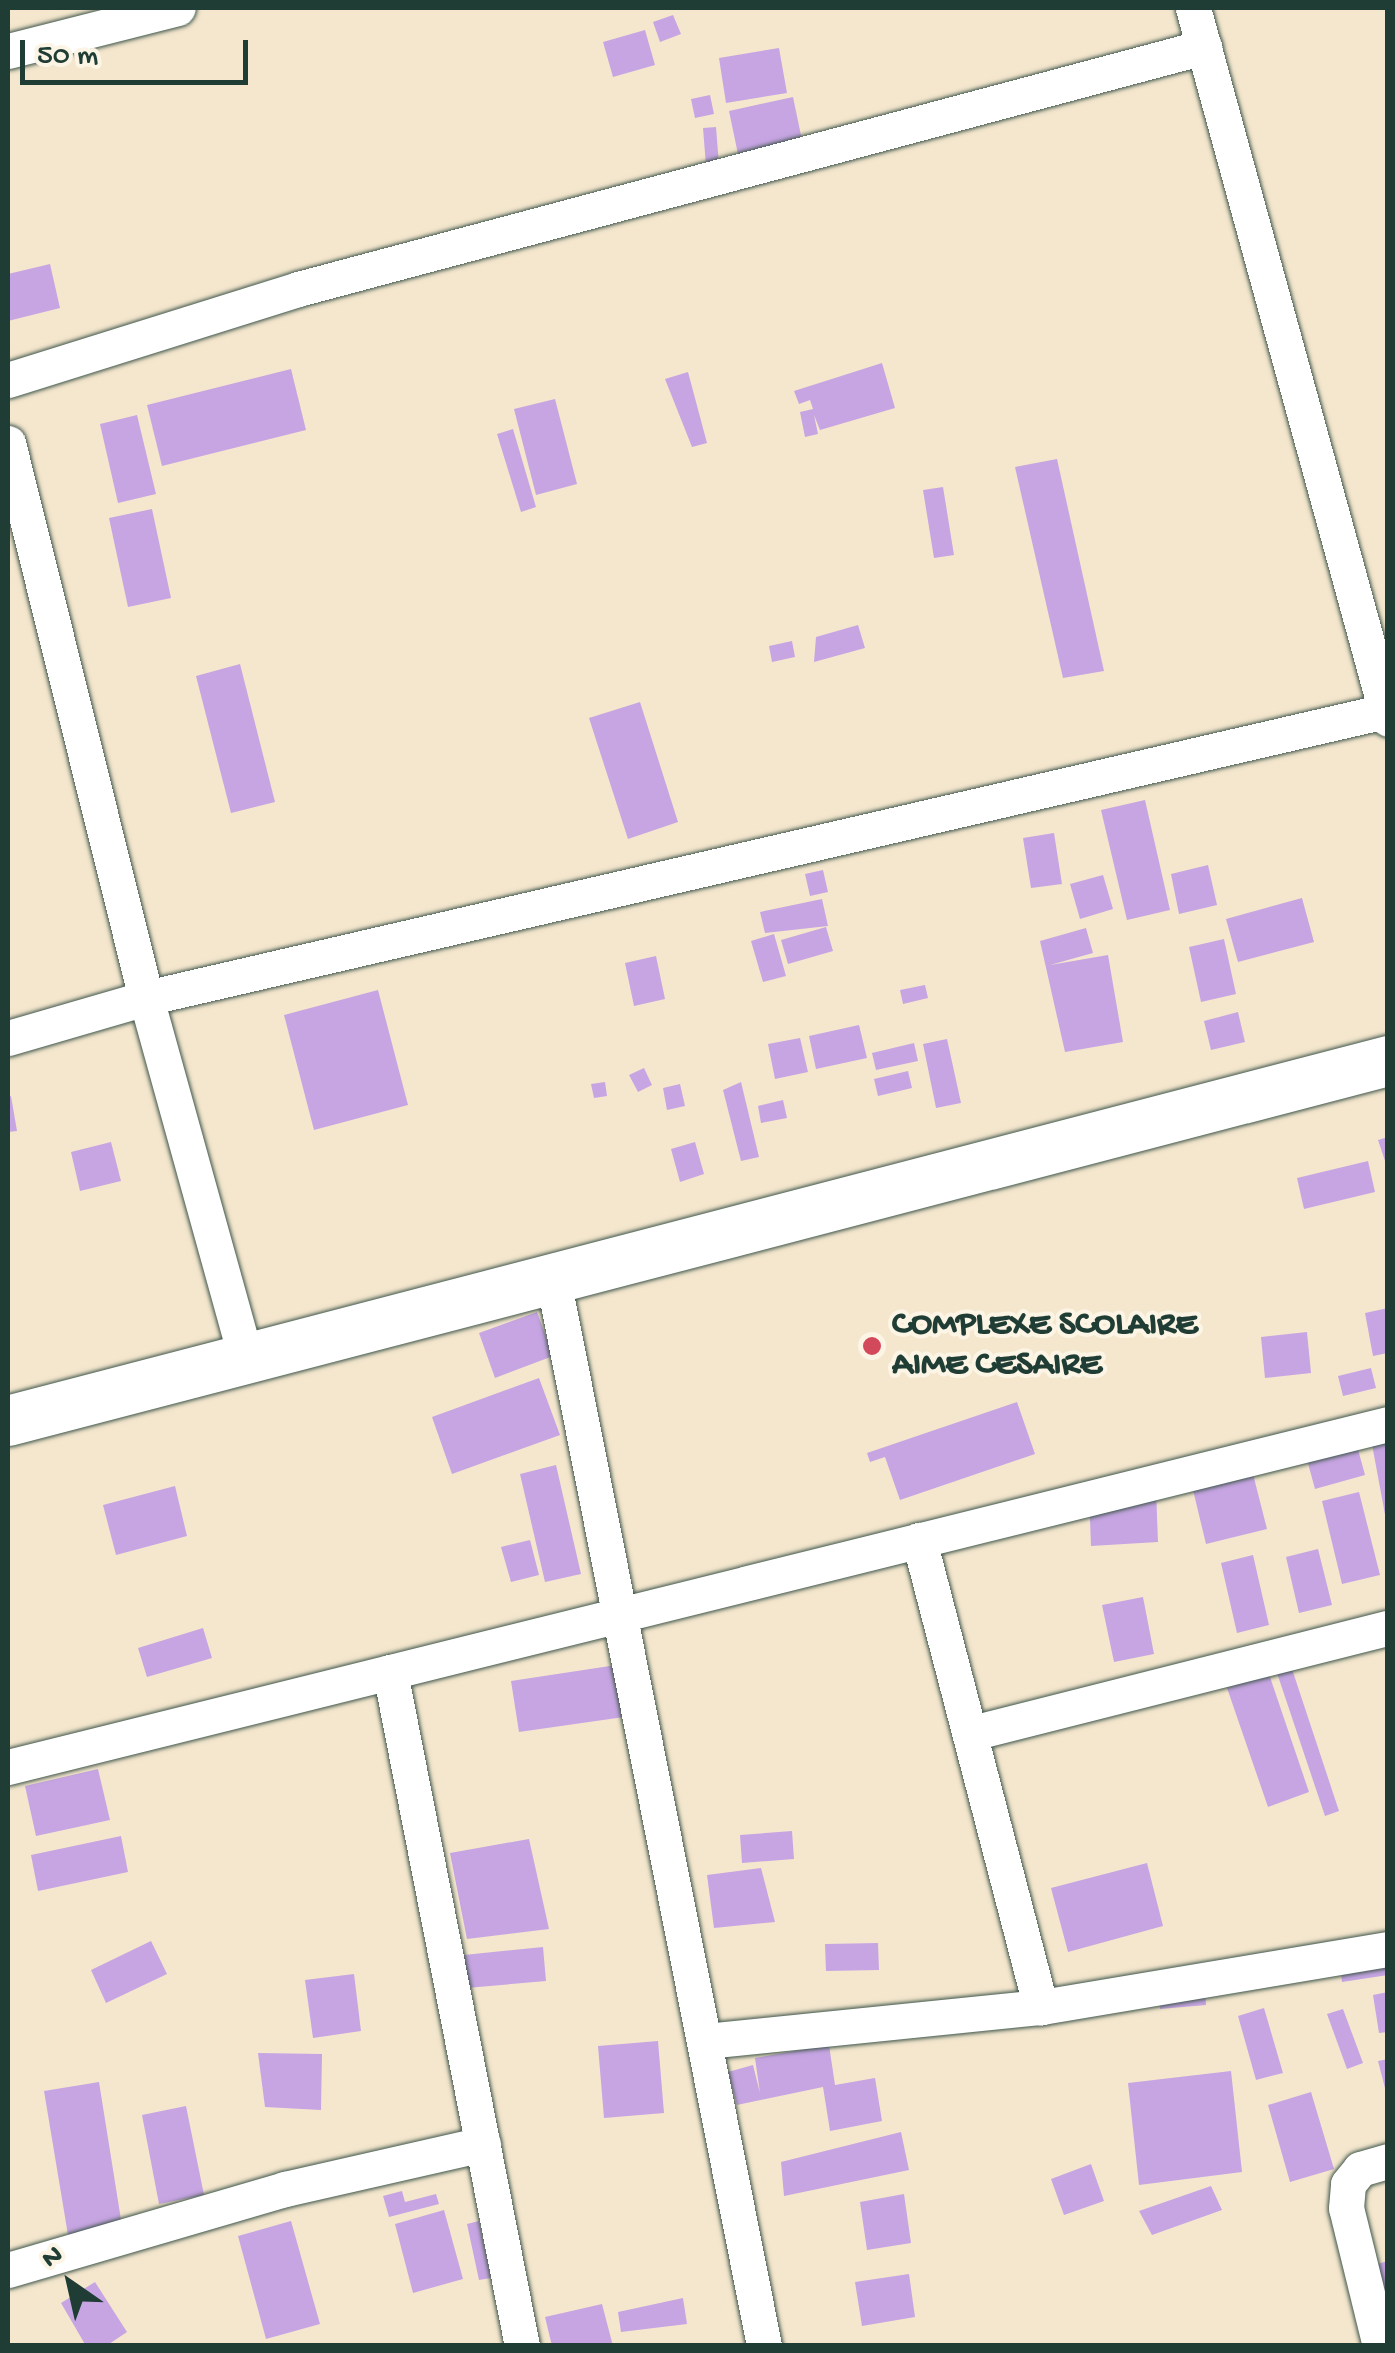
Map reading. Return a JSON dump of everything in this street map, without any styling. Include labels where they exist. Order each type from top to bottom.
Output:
[{"type":"main road","points":[[8,1421],[1388,1062]]},
{"type":"street","points":[[8,51],[178,8]]},
{"type":"street","points":[[8,1038],[146,998],[1386,715],[1193,8]]},
{"type":"street","points":[[8,380],[298,288],[1204,47]]},
{"type":"street","points":[[8,443],[146,998],[246,1359]]},
{"type":"street","points":[[553,1279],[764,2346]]},
{"type":"street","points":[[8,1767],[1388,1424]]},
{"type":"street","points":[[919,1540],[1041,2007]]},
{"type":"street","points":[[972,1733],[1388,1628]]},
{"type":"street","points":[[390,1672],[522,2346]]},
{"type":"street","points":[[706,2040],[1041,2007],[1388,1949]]},
{"type":"street","points":[[8,2270],[285,2189],[483,2144]]},
{"type":"street","points":[[1380,2346],[1346,2208],[1348,2184],[1360,2169],[1388,2161]]},
{"type":"building","points":[[673,15],[681,34],[660,42],[653,22]]},
{"type":"building","points":[[645,30],[655,65],[613,77],[603,42]]},
{"type":"building","points":[[779,48],[787,93],[726,103],[719,58]]},
{"type":"building","points":[[710,95],[714,114],[695,118],[691,99]]},
{"type":"building","points":[[793,97],[803,145],[739,159],[729,111]]},
{"type":"building","points":[[716,127],[719,165],[706,166],[703,128]]},
{"type":"building","points":[[50,264],[60,308],[8,321],[8,274]]},
{"type":"building","points":[[882,363],[895,408],[820,430],[814,415],[818,434],[805,437],[800,412],[813,409],[810,400],[799,404],[794,391]]},
{"type":"building","points":[[291,369],[306,430],[162,466],[147,405]]},
{"type":"building","points":[[688,372],[707,443],[692,447],[665,379]]},
{"type":"building","points":[[555,399],[577,484],[536,495],[514,409]]},
{"type":"building","points":[[137,415],[156,494],[118,503],[100,424]]},
{"type":"building","points":[[513,429],[536,507],[521,512],[497,434]]},
{"type":"building","points":[[1057,459],[1104,671],[1063,678],[1015,467]]},
{"type":"building","points":[[943,487],[954,555],[934,558],[923,490]]},
{"type":"building","points":[[152,509],[171,598],[128,607],[109,518]]},
{"type":"building","points":[[858,625],[865,648],[814,662],[816,637]]},
{"type":"building","points":[[792,641],[795,657],[772,662],[769,646]]},
{"type":"building","points":[[240,664],[275,802],[231,813],[196,676]]},
{"type":"building","points":[[640,702],[678,822],[628,839],[589,718]]},
{"type":"building","points":[[1145,800],[1170,910],[1127,920],[1101,810]]},
{"type":"building","points":[[1054,833],[1062,884],[1031,888],[1023,838]]},
{"type":"building","points":[[1208,865],[1217,905],[1179,914],[1171,874]]},
{"type":"building","points":[[823,870],[828,892],[810,896],[805,874]]},
{"type":"building","points":[[1103,875],[1113,909],[1080,919],[1070,884]]},
{"type":"building","points":[[1302,898],[1314,942],[1238,962],[1226,919]]},
{"type":"building","points":[[822,899],[828,926],[765,933],[760,912]]},
{"type":"building","points":[[826,927],[833,951],[788,964],[781,940]]},
{"type":"building","points":[[1086,928],[1093,953],[1050,965],[1108,955],[1123,1042],[1065,1052],[1040,941]]},
{"type":"building","points":[[774,934],[786,976],[763,982],[751,941]]},
{"type":"building","points":[[1224,939],[1236,994],[1201,1002],[1189,947]]},
{"type":"building","points":[[656,956],[665,999],[634,1006],[625,963]]},
{"type":"building","points":[[925,985],[928,998],[903,1004],[900,990]]},
{"type":"building","points":[[378,990],[408,1105],[314,1130],[284,1015]]},
{"type":"building","points":[[1238,1012],[1245,1042],[1211,1050],[1204,1021]]},
{"type":"building","points":[[859,1025],[867,1058],[816,1069],[809,1036]]},
{"type":"building","points":[[800,1038],[808,1072],[775,1079],[768,1044]]},
{"type":"building","points":[[947,1039],[961,1103],[936,1108],[923,1044]]},
{"type":"building","points":[[914,1043],[918,1061],[876,1070],[872,1053]]},
{"type":"building","points":[[644,1068],[652,1085],[638,1092],[629,1075]]},
{"type":"building","points":[[908,1071],[912,1088],[878,1096],[874,1079]]},
{"type":"building","points":[[605,1082],[607,1096],[594,1098],[591,1084]]},
{"type":"building","points":[[741,1082],[759,1157],[741,1161],[723,1090]]},
{"type":"building","points":[[680,1084],[685,1106],[667,1110],[663,1088]]},
{"type":"building","points":[[11,1096],[17,1131],[8,1132],[8,1097]]},
{"type":"building","points":[[783,1100],[787,1118],[761,1123],[758,1106]]},
{"type":"building","points":[[1388,1137],[1388,1167],[1387,1167],[1378,1140]]},
{"type":"building","points":[[111,1142],[121,1181],[80,1191],[71,1152]]},
{"type":"building","points":[[695,1142],[704,1174],[680,1182],[671,1149]]},
{"type":"building","points":[[1368,1161],[1375,1192],[1304,1209],[1297,1178]]},
{"type":"building","points":[[1388,1308],[1388,1353],[1373,1356],[1365,1313]]},
{"type":"building","points":[[537,1312],[553,1356],[495,1378],[479,1333]]},
{"type":"building","points":[[1307,1332],[1311,1373],[1265,1378],[1261,1337]]},
{"type":"building","points":[[1371,1368],[1376,1388],[1343,1396],[1338,1376]]},
{"type":"building","points":[[539,1378],[560,1435],[452,1474],[432,1417]]},
{"type":"building","points":[[1017,1402],[1035,1454],[900,1500],[885,1457],[870,1462],[867,1453]]},
{"type":"building","points":[[1388,1436],[1388,1520],[1386,1520],[1371,1439]]},
{"type":"building","points":[[1356,1442],[1365,1475],[1315,1489],[1306,1456]]},
{"type":"building","points":[[556,1465],[581,1574],[545,1582],[520,1474]]},
{"type":"building","points":[[1253,1474],[1267,1529],[1206,1544],[1193,1490]]},
{"type":"building","points":[[175,1486],[187,1536],[116,1555],[103,1505]]},
{"type":"building","points":[[1156,1489],[1158,1542],[1091,1546],[1089,1493]]},
{"type":"building","points":[[1359,1492],[1380,1575],[1342,1584],[1322,1501]]},
{"type":"building","points":[[530,1540],[539,1575],[511,1582],[501,1547]]},
{"type":"building","points":[[1318,1549],[1332,1605],[1299,1613],[1286,1557]]},
{"type":"building","points":[[1253,1555],[1269,1625],[1237,1633],[1221,1563]]},
{"type":"building","points":[[1143,1597],[1154,1654],[1114,1662],[1102,1605]]},
{"type":"building","points":[[203,1628],[212,1658],[147,1677],[138,1648]]},
{"type":"building","points":[[623,1664],[631,1716],[519,1732],[511,1681]]},
{"type":"building","points":[[1292,1669],[1339,1811],[1325,1816],[1277,1673]]},
{"type":"building","points":[[1269,1674],[1309,1792],[1268,1807],[1227,1688]]},
{"type":"building","points":[[98,1769],[110,1820],[36,1836],[25,1786]]},
{"type":"building","points":[[792,1831],[794,1859],[742,1863],[740,1835]]},
{"type":"building","points":[[121,1836],[128,1872],[38,1891],[31,1855]]},
{"type":"building","points":[[529,1839],[549,1929],[467,1939],[450,1853]]},
{"type":"building","points":[[1147,1863],[1163,1926],[1068,1952],[1051,1888]]},
{"type":"building","points":[[761,1868],[775,1922],[714,1928],[707,1875]]},
{"type":"building","points":[[151,1941],[167,1974],[106,2003],[91,1970]]},
{"type":"building","points":[[878,1943],[879,1970],[826,1971],[825,1944]]},
{"type":"building","points":[[543,1947],[546,1981],[467,1988],[464,1955]]},
{"type":"building","points":[[1340,1961],[1388,1963],[1388,1975],[1342,1982]]},
{"type":"building","points":[[354,1974],[361,2031],[313,2038],[305,1980]]},
{"type":"building","points":[[1205,1990],[1206,2005],[1160,2009],[1158,1994]]},
{"type":"building","points":[[1388,1992],[1388,2032],[1379,2033],[1373,1995]]},
{"type":"building","points":[[1264,2008],[1283,2073],[1256,2080],[1238,2016]]},
{"type":"building","points":[[1343,2009],[1363,2063],[1347,2069],[1327,2014]]},
{"type":"building","points":[[658,2041],[664,2113],[604,2118],[598,2046]]},
{"type":"building","points":[[829,2045],[835,2085],[875,2078],[882,2121],[830,2131],[823,2087],[737,2105],[728,2072],[753,2065],[760,2093],[755,2058]]},
{"type":"building","points":[[258,2053],[322,2054],[321,2110],[265,2107]]},
{"type":"building","points":[[1388,2059],[1388,2091],[1386,2092],[1378,2061]]},
{"type":"building","points":[[1231,2071],[1242,2172],[1139,2185],[1128,2083]]},
{"type":"building","points":[[99,2082],[122,2226],[68,2235],[44,2091]]},
{"type":"building","points":[[1311,2092],[1334,2169],[1290,2182],[1268,2105]]},
{"type":"building","points":[[186,2106],[204,2195],[159,2204],[142,2115]]},
{"type":"building","points":[[901,2132],[909,2170],[784,2196],[781,2162]]},
{"type":"building","points":[[1091,2164],[1104,2201],[1064,2215],[1051,2179]]},
{"type":"building","points":[[1211,2186],[1222,2210],[1152,2235],[1139,2211]]},
{"type":"building","points":[[402,2191],[405,2202],[436,2194],[439,2204],[389,2217],[383,2196]]},
{"type":"building","points":[[904,2194],[911,2243],[867,2250],[860,2202]]},
{"type":"building","points":[[444,2210],[463,2279],[413,2293],[395,2224]]},
{"type":"building","points":[[291,2221],[320,2324],[266,2339],[238,2236]]},
{"type":"building","points":[[479,2221],[491,2278],[479,2280],[467,2224]]},
{"type":"building","points":[[1388,2261],[1388,2303],[1364,2310],[1352,2271]]},
{"type":"building","points":[[909,2274],[915,2317],[862,2326],[855,2282]]},
{"type":"building","points":[[95,2282],[127,2332],[106,2346],[86,2346],[61,2303]]},
{"type":"building","points":[[683,2298],[687,2324],[621,2332],[618,2312]]},
{"type":"building","points":[[602,2304],[613,2346],[552,2346],[545,2317]]},
{"type":"place","name":"COMPLEXE SCOLAIRE AIME CESAIRE","points":[[872,1346]]}]
